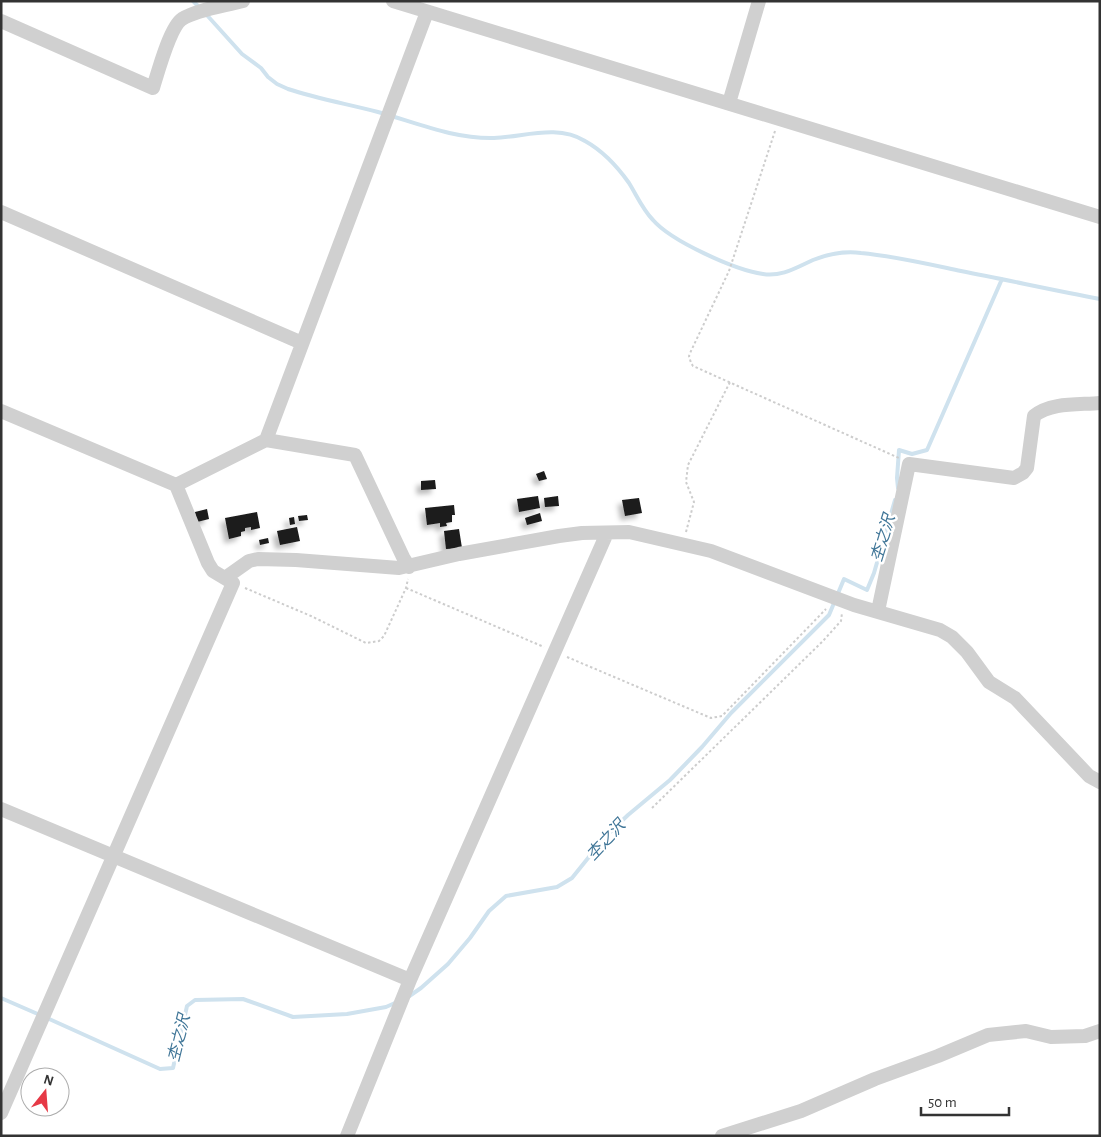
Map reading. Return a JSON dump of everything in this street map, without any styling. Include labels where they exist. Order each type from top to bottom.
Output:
[{"type":"street","points":[[1,22],[153,88],[170,37],[181,20],[200,12],[243,1]]},
{"type":"street","points":[[393,1],[1100,217]]},
{"type":"street","points":[[729,103],[760,1]]},
{"type":"street","points":[[266,440],[427,12]]},
{"type":"street","points":[[1,212],[302,343]]},
{"type":"street","points":[[878,611],[909,464],[1014,478],[1023,473],[1026,468],[1034,416],[1050,407],[1100,403]]},
{"type":"street","points":[[1,411],[176,485],[208,563],[213,571],[229,581]]},
{"type":"street","points":[[176,485],[266,440],[354,455],[409,567]]},
{"type":"street","points":[[1,1113],[114,857],[229,581],[249,561],[258,559],[296,560],[399,568],[460,554],[582,532],[629,532],[711,551],[848,602],[940,630],[967,652],[989,682],[1015,698],[1089,776],[1100,782]]},
{"type":"street","points":[[347,1136],[410,980],[607,533]]},
{"type":"street","points":[[1,808],[410,980]]},
{"type":"street","points":[[722,1136],[801,1111],[875,1079],[988,1035],[1026,1031],[1051,1037],[1085,1036],[1100,1031]]},
{"type":"path","points":[[778,119],[729,271],[694,342],[689,356],[690,363],[693,366],[881,449],[909,464]]},
{"type":"path","points":[[683,544],[694,502],[686,482],[688,465],[730,382]]},
{"type":"path","points":[[229,581],[311,616],[366,644],[379,641],[384,636],[406,588],[409,567]]},
{"type":"path","points":[[406,588],[712,718],[722,716],[831,604],[834,597]]},
{"type":"path","points":[[652,808],[822,642],[841,621],[842,613],[848,602]]},
{"type":"building","points":[[544,471],[547,479],[539,481],[536,474]]},
{"type":"building","points":[[435,480],[436,489],[421,490],[421,481]]},
{"type":"building","points":[[538,496],[540,508],[519,512],[517,499]]},
{"type":"building","points":[[558,496],[559,506],[545,507],[544,498]]},
{"type":"building","points":[[639,498],[642,513],[625,516],[622,500]]},
{"type":"building","points":[[454,505],[455,515],[452,515],[452,522],[446,523],[447,526],[440,527],[440,523],[427,525],[425,508]]},
{"type":"building","points":[[207,509],[209,519],[197,522],[195,512]]},
{"type":"building","points":[[257,512],[260,528],[251,530],[251,527],[245,528],[245,531],[241,532],[241,536],[229,539],[225,518]]},
{"type":"building","points":[[540,513],[542,521],[527,525],[525,518]]},
{"type":"building","points":[[307,515],[308,520],[299,521],[298,516]]},
{"type":"building","points":[[294,517],[295,524],[290,525],[289,518]]},
{"type":"building","points":[[297,527],[300,541],[280,545],[277,531]]},
{"type":"building","points":[[459,529],[462,548],[446,549],[444,531]]},
{"type":"building","points":[[268,538],[269,543],[260,545],[259,540]]},
{"type":"waterway","points":[[193,1],[200,8]]},
{"type":"waterway","points":[[205,13],[242,54],[261,68],[277,84],[288,89],[464,136],[494,138],[552,132],[563,133],[585,141],[598,149],[615,165],[629,183],[646,212],[662,228],[688,245],[737,267],[770,275],[789,271],[825,256],[855,252],[911,260],[1100,299]]},
{"type":"waterway","name":"杢之沢","points":[[898,488],[899,450],[912,454],[927,450],[1002,279]]},
{"type":"waterway","name":"杢之沢","points":[[408,997],[448,964],[489,911],[506,896],[557,887],[572,878],[605,837],[670,780],[731,713],[829,615],[844,579],[867,590],[874,573],[895,500]]},
{"type":"waterway","name":"杢之沢","points":[[1,998],[40,1015]]},
{"type":"waterway","name":"杢之沢","points":[[47,1018],[160,1069],[173,1068],[187,1006],[195,1000],[243,999],[293,1017],[347,1014],[386,1007],[395,1003]]}]
